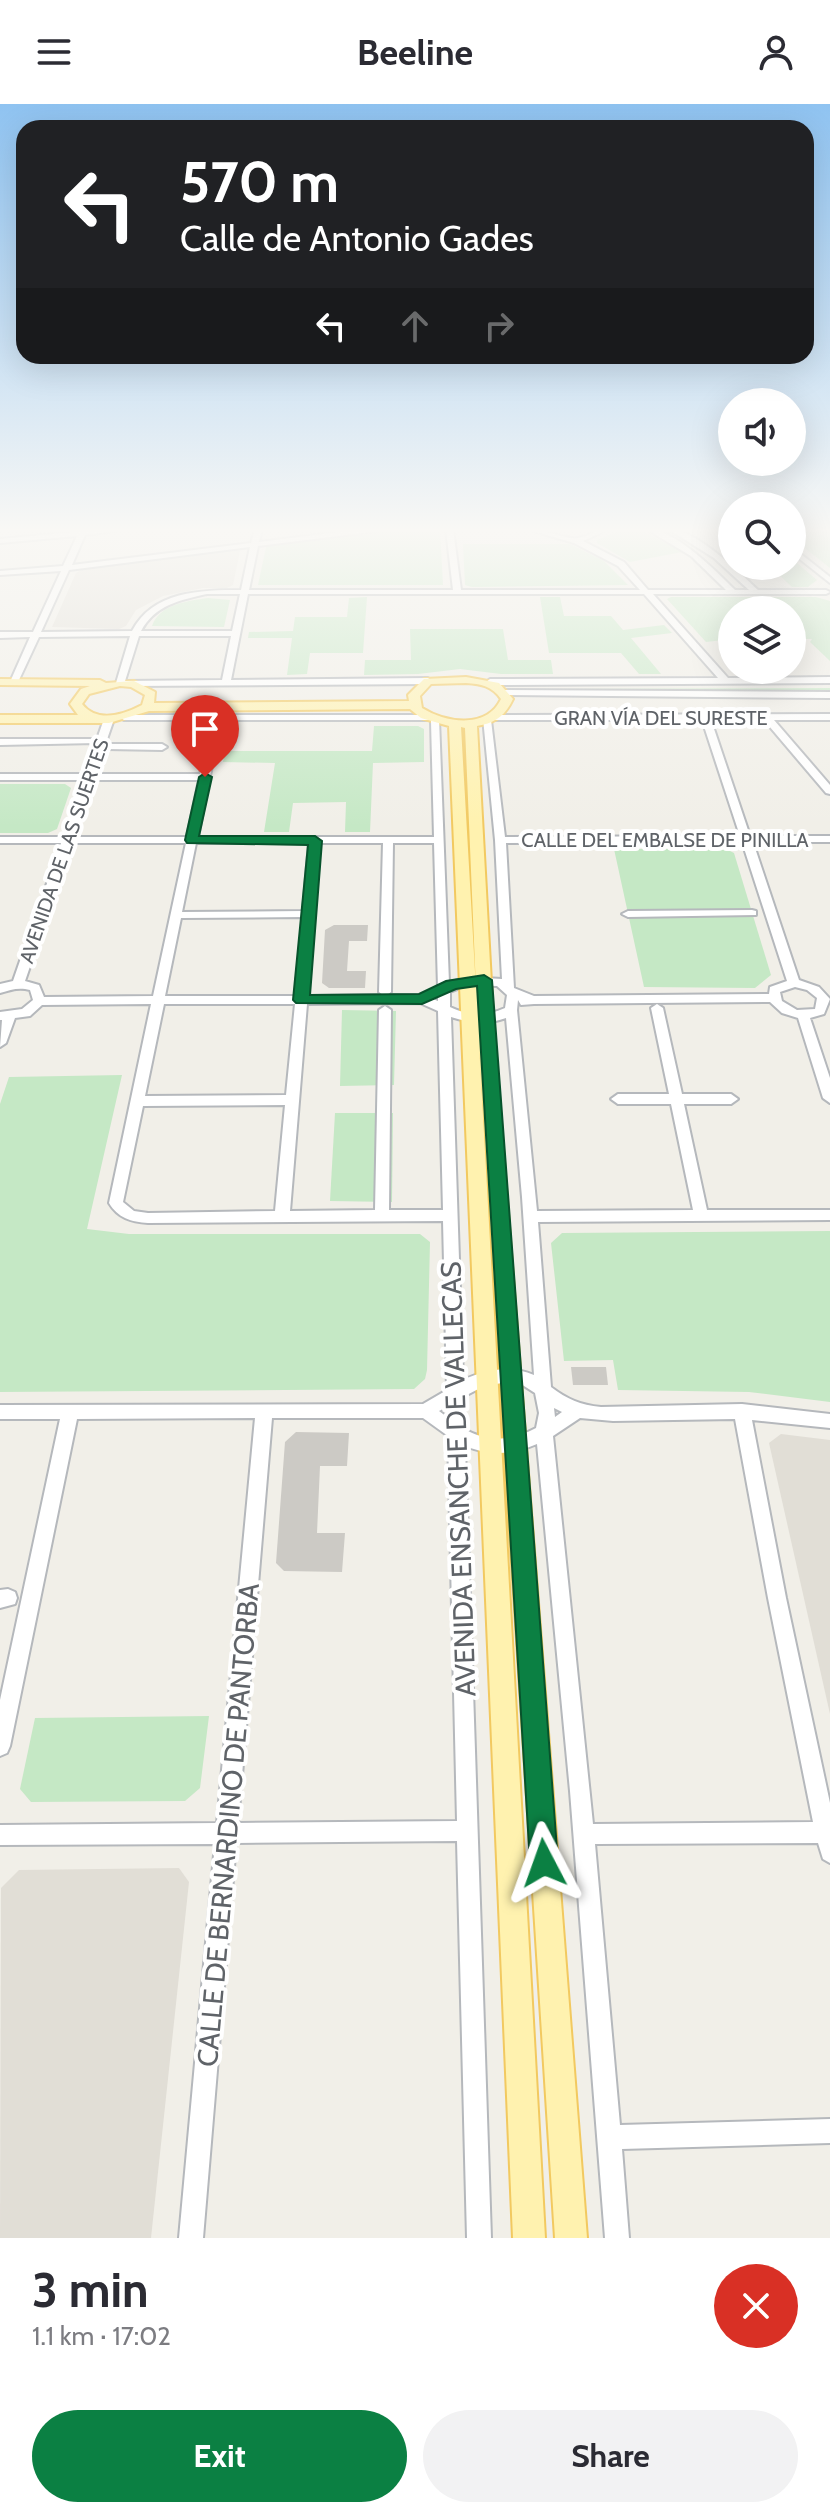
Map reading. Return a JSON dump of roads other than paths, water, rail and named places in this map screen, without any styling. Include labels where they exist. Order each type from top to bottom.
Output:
[{"type":"main road","points":[[0,719],[124,717],[149,700],[414,700],[432,719],[471,723],[489,719],[505,699],[490,682],[428,681],[414,700]]},
{"type":"main road","points":[[0,682],[118,683],[145,688],[149,700]]},
{"type":"main road","points":[[103,718],[85,715],[76,704],[85,691],[118,683]]},
{"type":"main road","name":"AVENIDA ENSANCHE DE VALLECAS","points":[[455,723],[467,981],[477,1019],[512,1375],[504,1445],[529,2238]]},
{"type":"main road","name":"AVENIDA ENSANCHE DE VALLECAS","points":[[471,723],[484,980],[477,1019],[487,1377],[504,1445],[571,2238]]},
{"type":"street","points":[[14,682],[39,629]]},
{"type":"street","points":[[138,629],[118,683],[428,681]]},
{"type":"street","points":[[226,681],[238,629]]},
{"type":"street","points":[[679,629],[718,672]]},
{"type":"street","points":[[0,635],[237,633]]},
{"type":"street","name":"GRAN VÍA DEL SURESTE","points":[[806,680],[830,680]]},
{"type":"street","name":"GRAN VÍA DEL SURESTE","points":[[490,682],[718,681]]},
{"type":"street","name":"GRAN VÍA DEL SURESTE","points":[[505,699],[830,695]]},
{"type":"street","name":"GRAN VÍA DEL SURESTE","points":[[505,699],[830,703]]},
{"type":"street","points":[[124,717],[432,719]]},
{"type":"street","points":[[766,717],[830,791]]},
{"type":"street","name":"GRAN VÍA DEL SURESTE","points":[[489,719],[830,717]]},
{"type":"street","name":"AVENIDA DE LAS SUERTES","points":[[18,984],[89,776],[103,718]]},
{"type":"street","points":[[217,718],[116,1203],[121,1211],[131,1216],[148,1218],[450,1215]]},
{"type":"street","points":[[706,718],[794,983]]},
{"type":"street","name":"AVENIDA ENSANCHE DE VALLECAS","points":[[432,719],[446,1010],[457,1391],[454,1409],[459,1432],[479,2238]]},
{"type":"street","points":[[489,719],[547,1413],[544,1431],[583,1834],[617,2238]]},
{"type":"street","points":[[0,742],[92,742]]},
{"type":"street","points":[[110,747],[162,747]]},
{"type":"street","points":[[0,777],[205,777]]},
{"type":"street","name":"CALLE DEL EMBALSE DE PINILLA","points":[[500,840],[830,839]]},
{"type":"street","points":[[0,840],[438,840]]},
{"type":"street","points":[[385,992],[388,840]]},
{"type":"street","points":[[282,1218],[315,841]]},
{"type":"street","points":[[628,914],[752,913]]},
{"type":"street","points":[[176,915],[309,914]]},
{"type":"street","points":[[0,1043],[4,1016],[26,1013],[39,1001],[422,999],[467,981],[484,980],[500,982],[512,999]]},
{"type":"street","points":[[422,999],[477,1019],[512,999],[773,998],[785,1011],[803,1016],[820,1011],[827,999],[816,990],[794,983],[774,990],[773,998]]},
{"type":"street","points":[[0,989],[18,984],[35,988],[39,1001]]},
{"type":"street","points":[[657,1008],[701,1216]]},
{"type":"street","points":[[382,1216],[385,1010]]},
{"type":"street","points":[[803,1016],[830,1098]]},
{"type":"street","points":[[618,1099],[731,1099]]},
{"type":"street","points":[[138,1101],[292,1100]]},
{"type":"street","points":[[531,1217],[830,1215]]},
{"type":"street","points":[[0,1412],[425,1411],[467,1383],[487,1377],[512,1375],[531,1380],[543,1392],[578,1411],[742,1411],[830,1421]]},
{"type":"street","points":[[425,1411],[472,1441],[504,1445],[533,1441],[578,1411]]},
{"type":"street","points":[[583,1834],[829,1839],[742,1411]]},
{"type":"street","points":[[0,1746],[70,1412]]},
{"type":"street","name":"CALLE DE BERNARDINO DE PANTORBA","points":[[191,2238],[264,1413]]},
{"type":"street","points":[[0,1835],[468,1831]]},
{"type":"street","points":[[609,2137],[830,2131]]}]
